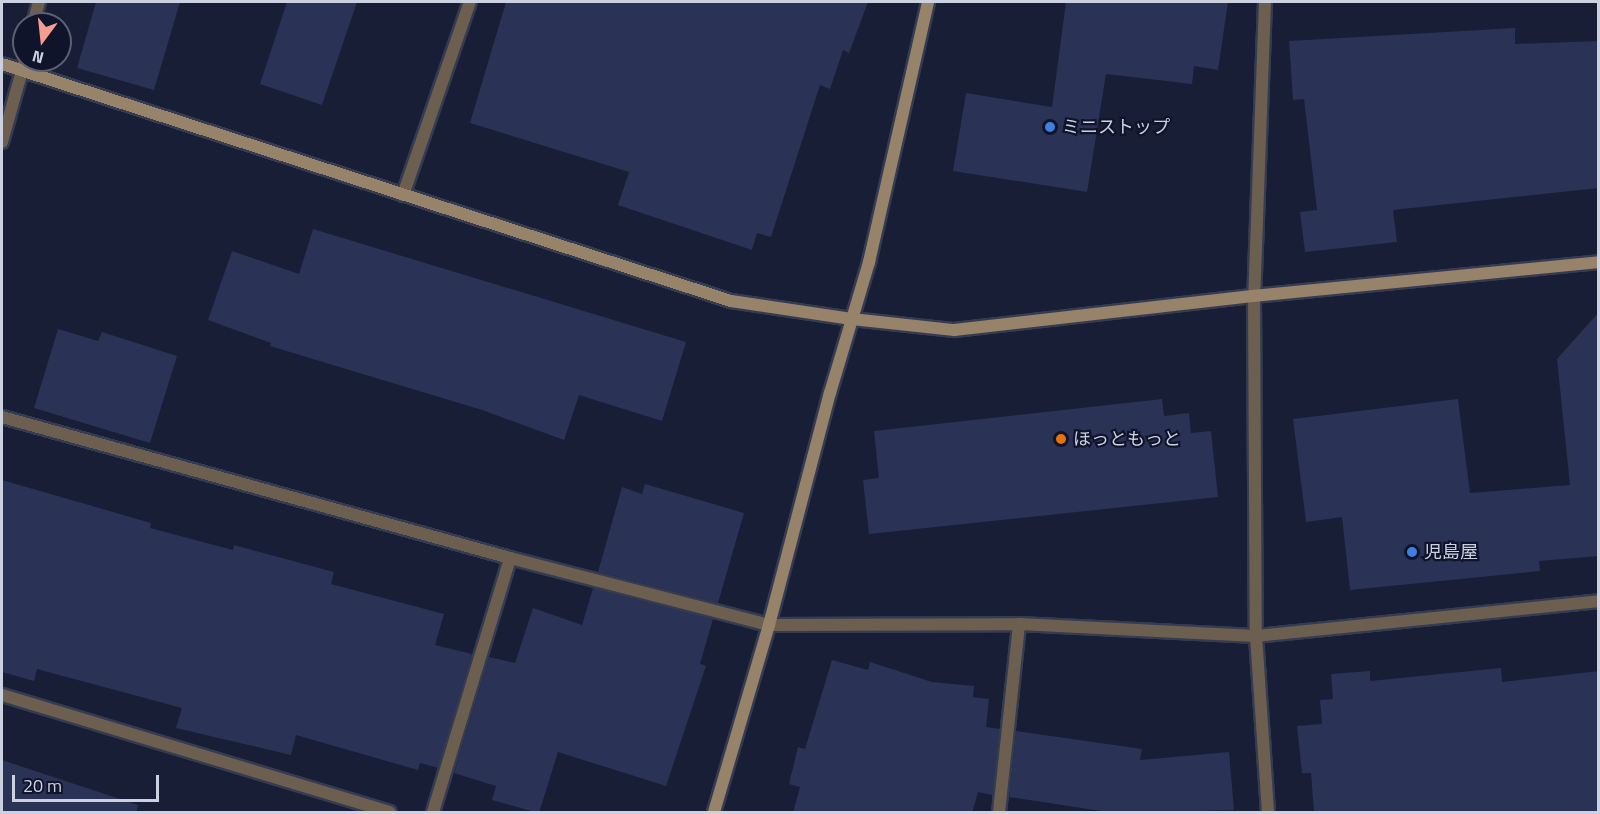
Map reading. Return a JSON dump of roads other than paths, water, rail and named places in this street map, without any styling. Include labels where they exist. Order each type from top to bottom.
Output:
[{"type":"street","points":[[403,195],[470,2]]},
{"type":"street","points":[[714,813],[769,625],[869,262],[928,2]]},
{"type":"street","points":[[1266,2],[1254,296],[1256,636],[1268,813]]},
{"type":"street","points":[[2,142],[21,72]]},
{"type":"street","points":[[41,72],[403,195],[731,301],[852,319],[954,330],[1254,296],[1599,262]]},
{"type":"street","points":[[2,417],[510,558],[769,625],[1019,624],[1256,636],[1599,601]]},
{"type":"street","points":[[433,813],[510,558]]},
{"type":"street","points":[[999,813],[1019,624]]},
{"type":"street","points":[[2,695],[390,813]]},
{"type":"place","name":"ミニストップ","points":[[1050,127]]},
{"type":"place","name":"ほっともっと","points":[[1061,439]]},
{"type":"place","name":"児島屋","points":[[1412,552]]}]
